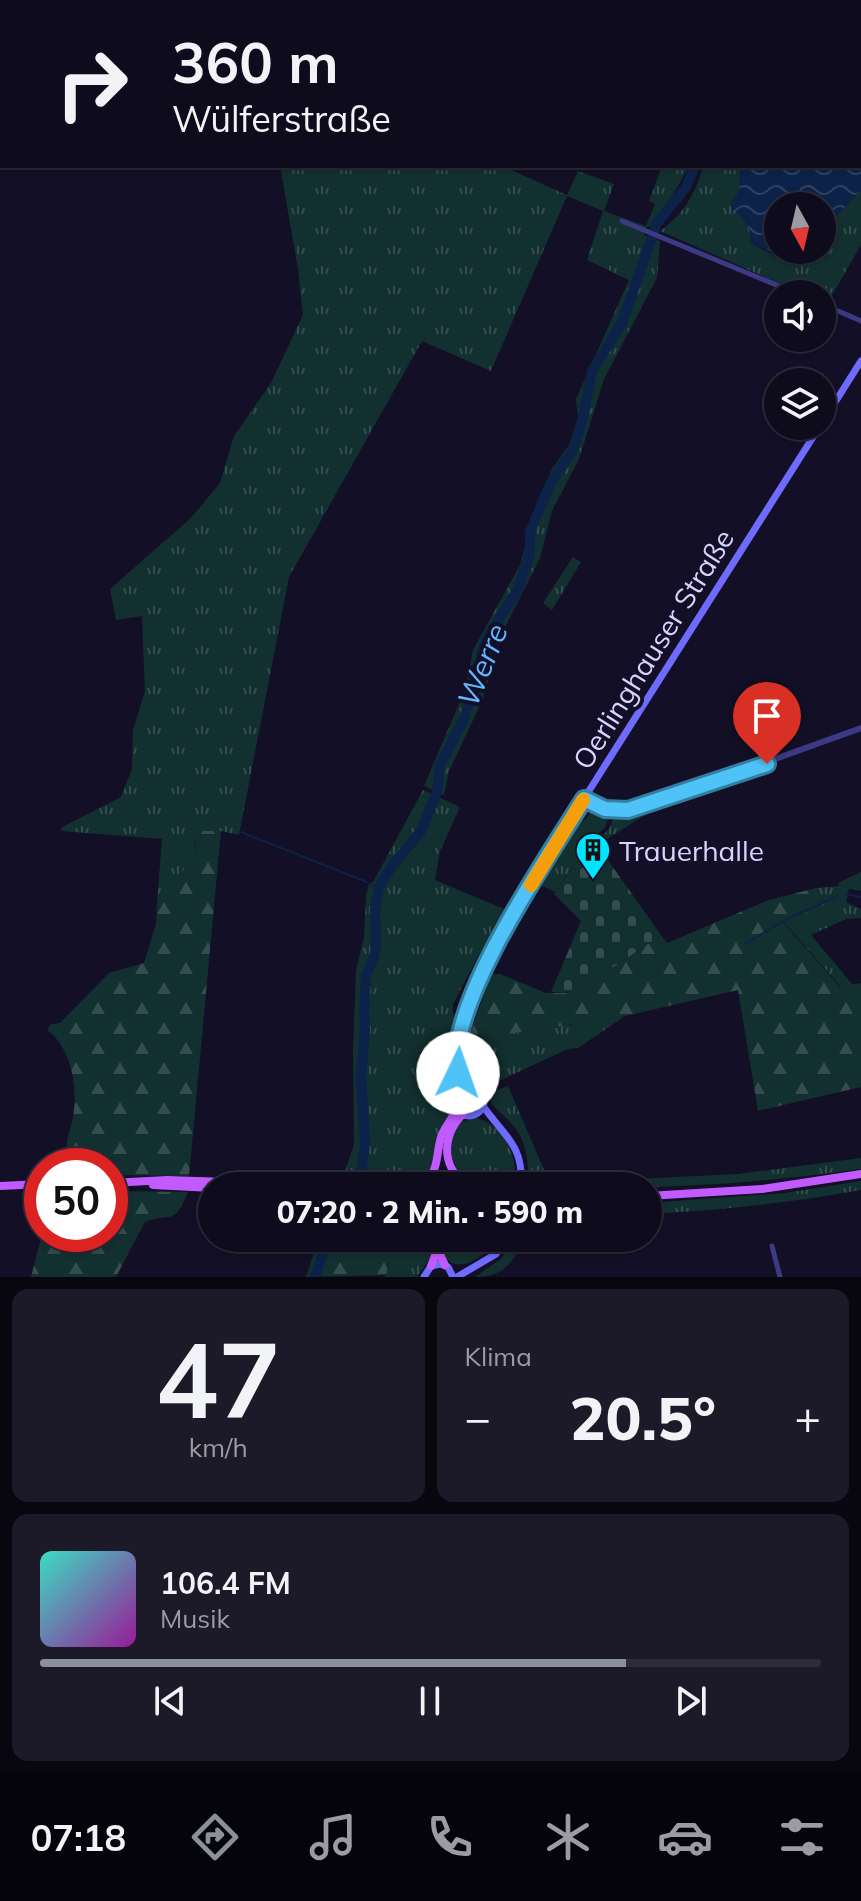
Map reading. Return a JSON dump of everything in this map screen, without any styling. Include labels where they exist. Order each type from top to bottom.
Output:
[{"type":"main road","name":"Oerlinghauser Straße","points":[[836,400],[861,361]]},
{"type":"main road","name":"Oerlinghauser Straße","points":[[458,1090],[458,1041],[485,967],[537,874],[811,440]]},
{"type":"main road","points":[[458,1073],[469,1086],[481,1092],[483,1106],[513,1142],[522,1172]]},
{"type":"main road","points":[[454,1172],[447,1151],[449,1136],[460,1111],[455,1097],[458,1090],[469,1086]]},
{"type":"main road","points":[[477,1113],[483,1106]]},
{"type":"main road","points":[[460,1111],[477,1113],[494,1120]]},
{"type":"main road","points":[[434,1172],[442,1134],[460,1111]]},
{"type":"main road","points":[[662,1195],[762,1189],[861,1174]]},
{"type":"main road","points":[[128,1183],[198,1184]]},
{"type":"main road","points":[[167,1183],[198,1186]]},
{"type":"main road","points":[[0,1186],[24,1185]]},
{"type":"main road","points":[[424,1277],[436,1252]]},
{"type":"main road","points":[[440,1252],[451,1272]]},
{"type":"main road","points":[[431,1266],[451,1272],[469,1270],[498,1252]]},
{"type":"street","points":[[622,221],[764,280]]},
{"type":"street","points":[[836,310],[861,321]]},
{"type":"street","points":[[584,799],[597,807],[611,810],[642,807],[861,728]]},
{"type":"street","points":[[772,1246],[780,1277]]},
{"type":"green space","points":[[280,168],[506,168],[567,195],[578,171],[614,184],[604,211],[646,226],[655,204],[649,201],[661,168],[688,168],[663,213],[647,227],[644,235],[660,241],[657,278],[604,379],[579,459],[552,511],[540,558],[502,633],[483,699],[449,771],[444,795],[424,786],[465,690],[473,650],[520,565],[539,498],[552,469],[569,445],[578,418],[576,399],[629,280],[587,260],[603,211],[567,196],[491,371],[422,341],[289,577],[239,835],[194,831],[194,850],[190,860],[157,903],[162,839],[61,831],[62,827],[121,797],[132,769],[133,730],[145,691],[142,616],[116,620],[110,589],[191,518],[220,483],[234,436],[271,383],[303,315]]},
{"type":"green space","points":[[702,168],[741,168],[739,192],[731,204],[745,221],[751,243],[764,250],[764,264],[836,264],[836,216],[861,190],[861,245],[836,288],[836,280],[772,280],[660,231],[688,203]]},
{"type":"green space","points":[[573,557],[581,562],[552,610],[543,603]]},
{"type":"green space","points":[[423,790],[460,807],[440,851],[435,880],[509,911],[505,919],[497,921],[453,1004],[456,1018],[448,1056],[455,1085],[451,1112],[427,1172],[345,1172],[354,1144],[356,971],[364,937],[366,895],[369,884],[373,882]]},
{"type":"green space","points":[[655,809],[599,844],[596,841],[609,829],[614,816]]},
{"type":"green space","points":[[591,813],[606,814],[605,827],[555,892],[540,885],[574,830]]},
{"type":"green space","points":[[194,831],[221,831],[189,1176],[128,1175],[128,1148],[67,1148],[74,1110],[73,1077],[61,1045],[47,1030],[51,1024],[60,1023],[109,973],[144,963],[156,924],[157,903],[185,868],[196,844]]},
{"type":"green space","points":[[593,839],[661,935],[575,993],[551,992],[581,921],[554,894]]},
{"type":"green space","points":[[861,872],[861,891],[849,889],[846,902],[861,909],[861,918],[846,919],[811,935],[853,985],[841,987],[784,922],[826,904],[816,888],[839,886],[838,883]]},
{"type":"green space","points":[[816,888],[826,904],[784,923],[840,987],[861,983],[861,1087],[758,1111],[738,990],[625,1016],[468,1040],[491,974],[500,974],[546,993],[575,993],[661,935],[667,943],[769,900]]},
{"type":"green space","points":[[625,1016],[578,1048],[568,1049],[490,1085],[475,1080],[467,1070],[465,1056],[468,1040]]},
{"type":"green space","points":[[508,1086],[545,1172],[528,1172],[520,1135],[491,1103],[492,1092]]},
{"type":"green space","points":[[477,1118],[495,1128],[508,1144],[515,1172],[461,1172],[451,1150],[459,1122]]},
{"type":"green space","points":[[861,1158],[861,1169],[662,1187],[662,1178],[738,1174]]},
{"type":"green space","points":[[861,1181],[861,1190],[835,1195],[662,1213],[662,1202],[785,1193]]},
{"type":"green space","points":[[128,1191],[188,1192],[175,1214],[145,1222],[116,1277],[31,1277],[37,1252],[128,1252]]},
{"type":"green space","points":[[314,1252],[391,1252],[386,1275],[306,1277]]},
{"type":"green space","points":[[389,1252],[431,1252],[431,1257],[417,1277],[385,1277]]},
{"type":"green space","points":[[445,1252],[486,1252],[467,1263],[452,1263],[445,1258]]},
{"type":"green space","points":[[506,1252],[518,1252],[500,1271],[475,1277]]},
{"type":"water","points":[[741,168],[861,168],[861,190],[836,216],[836,192],[764,192],[764,250],[751,243],[746,224],[732,210],[731,204],[739,192]]},
{"type":"waterway","name":"Werre","points":[[361,1172],[365,1144],[361,1077],[366,975],[375,954],[375,909],[379,887],[421,831],[437,792],[440,765],[463,721],[478,680],[481,653],[517,591],[530,554],[530,532],[550,484],[573,450],[592,371],[622,323],[657,223],[686,187],[694,168]]},
{"type":"waterway","points":[[241,832],[367,882]]},
{"type":"waterway","name":"Werre","points":[[372,885],[379,887]]},
{"type":"waterway","points":[[846,894],[861,897]]},
{"type":"waterway","points":[[746,943],[789,918],[838,896]]},
{"type":"waterway","name":"Werre","points":[[315,1277],[323,1252]]},
{"type":"slow traffic","points":[[531,885],[583,800]]},
{"type":"place","name":"Trauerhalle","points":[[593,881]]},
{"type":"route","points":[[458,1073],[458,1041],[485,967],[537,874],[584,799],[597,807],[628,810],[767,764]]}]
